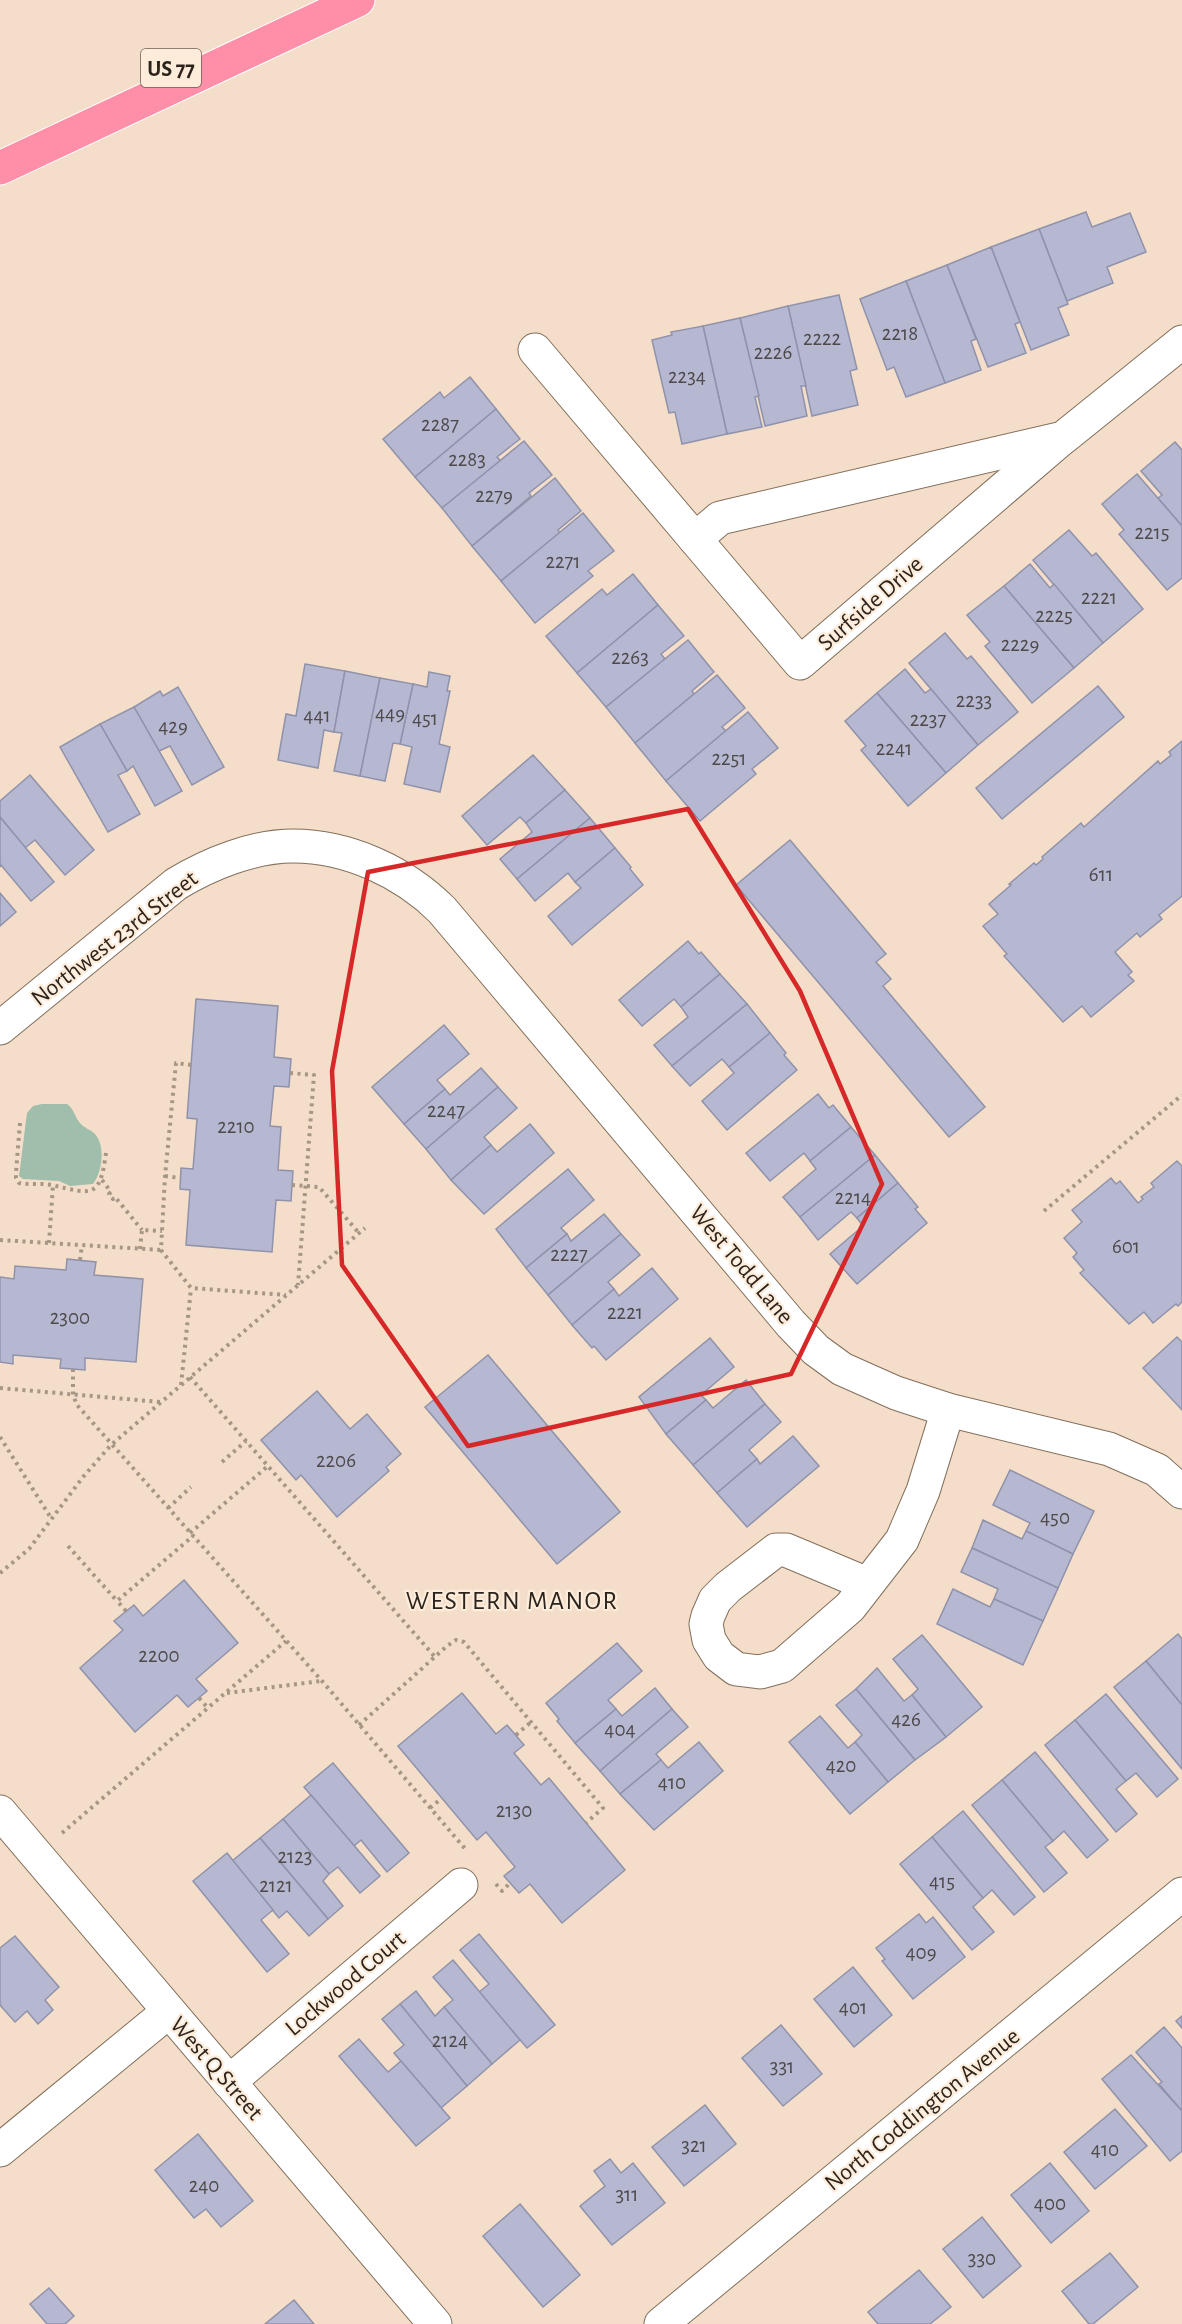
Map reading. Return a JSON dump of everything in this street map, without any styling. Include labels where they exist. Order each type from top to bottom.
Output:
[{"type":"highway","name":"US 77","points":[[0,145],[60,115],[246,36],[345,0]]},
{"type":"highway","points":[[0,168],[358,0]]},
{"type":"street","name":"Surfside Drive","points":[[535,350],[800,663],[1063,438],[1182,342]]},
{"type":"street","name":"Surfside Drive","points":[[695,539],[720,518],[1063,438]]},
{"type":"street","name":"Northwest 23rd Street","points":[[0,1028],[176,884],[207,867],[249,853],[293,846],[330,851],[362,859],[406,879]]},
{"type":"street","name":"West Todd Lane","points":[[406,879],[442,910],[791,1324],[816,1350],[842,1369],[896,1393],[948,1410],[1109,1449],[1157,1470],[1182,1492]]},
{"type":"street","points":[[867,1584],[786,1550],[776,1551],[728,1587],[715,1600],[706,1624],[709,1640],[719,1656],[736,1669],[760,1672],[782,1666],[850,1607],[902,1540],[923,1491],[948,1410]]},
{"type":"street","name":"West Q Street","points":[[0,1812],[435,2324]]},
{"type":"street","name":"Lockwood Court","points":[[228,2082],[467,1871]]},
{"type":"street","name":"North Coddington Avenue","points":[[661,2324],[1182,1894]]},
{"type":"street","points":[[0,2150],[168,2012]]},
{"type":"path","points":[[181,1385],[191,1288],[161,1250],[165,1176],[176,1064],[191,1065]]},
{"type":"path","points":[[290,1073],[314,1075],[298,1286]]},
{"type":"path","points":[[1044,1211],[1182,1095]]},
{"type":"path","points":[[20,1123],[16,1178],[19,1183],[54,1185],[81,1192],[93,1190],[101,1179],[106,1153]]},
{"type":"path","points":[[165,1176],[180,1178]]},
{"type":"path","points":[[101,1179],[111,1191],[109,1194],[113,1199],[115,1197],[142,1230],[140,1249]]},
{"type":"path","points":[[49,1243],[54,1185]]},
{"type":"path","points":[[292,1185],[319,1187],[359,1233]]},
{"type":"path","points":[[0,1573],[29,1549],[51,1518],[111,1445],[365,1228]]},
{"type":"path","points":[[142,1230],[162,1231]]},
{"type":"path","points":[[0,1240],[161,1250]]},
{"type":"path","points":[[80,1260],[82,1245]]},
{"type":"path","points":[[191,1288],[286,1295]]},
{"type":"path","points":[[73,1369],[73,1395],[78,1404],[111,1445],[322,1681],[430,1808],[467,1871]]},
{"type":"path","points":[[190,1377],[435,1657]]},
{"type":"path","points":[[0,1388],[161,1402]]},
{"type":"path","points":[[0,1437],[51,1518]]},
{"type":"path","points":[[222,1462],[246,1441]]},
{"type":"path","points":[[117,1601],[268,1466]]},
{"type":"path","points":[[168,1508],[191,1487]]},
{"type":"path","points":[[68,1546],[126,1611]]},
{"type":"path","points":[[359,1725],[456,1640],[464,1642],[603,1808],[586,1823]]},
{"type":"path","points":[[61,1834],[286,1641]]},
{"type":"path","points":[[225,1693],[322,1681]]},
{"type":"path","points":[[199,1698],[208,1708]]},
{"type":"path","points":[[516,1735],[531,1722]]},
{"type":"path","points":[[430,1808],[442,1798]]},
{"type":"path","points":[[494,1882],[502,1891],[510,1883]]},
{"type":"highlighted area","points":[[688,809],[800,991],[882,1184],[791,1374],[468,1446],[342,1265],[332,1071],[368,872]]},
{"type":"green space","points":[[67,1104],[80,1123],[95,1134],[102,1152],[99,1173],[93,1184],[70,1186],[59,1181],[23,1179],[19,1176],[27,1113],[33,1106]]},
{"type":"building","points":[[1086,212],[1092,227],[1130,213],[1146,252],[1107,267],[1113,283],[1067,301],[1039,229]]},
{"type":"building","points":[[1039,229],[1068,304],[1058,308],[1069,335],[1031,350],[991,247]]},
{"type":"building","points":[[991,247],[1020,322],[1015,324],[1026,353],[988,367],[947,265]]},
{"type":"building","points":[[947,265],[976,339],[971,341],[981,370],[945,383],[906,281]]},
{"type":"building","points":[[906,281],[945,383],[906,397],[894,367],[887,370],[860,299]]},
{"type":"building","points":[[839,295],[857,369],[850,371],[858,405],[812,416],[788,306]]},
{"type":"building","points":[[788,306],[806,386],[801,386],[807,416],[765,426],[740,318]]},
{"type":"building","points":[[740,318],[759,396],[755,397],[762,427],[727,434],[703,326]]},
{"type":"building","points":[[703,326],[727,434],[682,444],[675,412],[669,413],[652,340],[672,335],[671,332]]},
{"type":"building","points":[[470,377],[496,409],[415,477],[383,439],[440,392],[444,398]]},
{"type":"building","points":[[496,409],[520,439],[497,457],[501,461],[442,508],[415,477]]},
{"type":"building","points":[[524,441],[552,475],[529,493],[531,496],[472,546],[442,508]]},
{"type":"building","points":[[1175,442],[1182,450],[1182,526],[1158,498],[1162,495],[1141,471]]},
{"type":"building","points":[[1137,474],[1182,526],[1182,578],[1167,590],[1119,534],[1124,530],[1102,504]]},
{"type":"building","points":[[555,478],[581,511],[558,530],[560,533],[501,581],[472,546]]},
{"type":"building","points":[[583,513],[614,551],[588,571],[593,576],[535,623],[501,581]]},
{"type":"building","points":[[1069,530],[1092,556],[1096,553],[1143,609],[1103,643],[1033,560]]},
{"type":"building","points":[[1030,564],[1050,588],[1054,584],[1103,643],[1074,668],[1004,586]]},
{"type":"building","points":[[633,574],[658,605],[577,673],[546,636],[602,589],[607,595]]},
{"type":"building","points":[[1004,586],[1074,668],[1032,703],[985,646],[990,642],[967,615]]},
{"type":"building","points":[[658,605],[684,636],[661,654],[665,659],[606,707],[577,673]]},
{"type":"building","points":[[945,633],[967,659],[971,656],[1018,712],[978,745],[909,663]]},
{"type":"building","points":[[688,640],[714,672],[692,691],[694,694],[635,743],[606,707]]},
{"type":"building","points":[[305,664],[345,671],[334,732],[324,730],[318,768],[278,760],[286,714],[296,716]]},
{"type":"building","points":[[905,669],[925,693],[931,689],[978,745],[946,773],[877,693]]},
{"type":"building","points":[[345,671],[380,678],[360,776],[334,771],[342,733],[334,732]]},
{"type":"building","points":[[429,672],[450,676],[447,691],[450,691],[439,744],[450,747],[440,792],[404,784],[412,747],[400,744],[413,684],[427,687]]},
{"type":"building","points":[[717,675],[745,708],[722,727],[726,731],[666,781],[635,743]]},
{"type":"building","points":[[380,678],[413,684],[400,744],[393,743],[385,781],[360,776]]},
{"type":"building","points":[[1098,686],[1124,717],[1002,819],[976,788]]},
{"type":"building","points":[[178,687],[224,767],[192,785],[170,746],[159,751],[134,707],[160,691],[163,696]]},
{"type":"building","points":[[877,693],[946,773],[908,806],[861,750],[866,746],[845,721]]},
{"type":"building","points":[[134,707],[182,791],[155,806],[133,766],[127,771],[100,724]]},
{"type":"building","points":[[748,712],[778,748],[752,769],[756,774],[700,821],[666,781]]},
{"type":"building","points":[[100,724],[127,771],[118,775],[140,814],[108,832],[60,747]]},
{"type":"building","points":[[1182,741],[1182,896],[1159,915],[1162,919],[1140,937],[1137,933],[1115,952],[1132,972],[1128,975],[1134,981],[1091,1017],[1082,1006],[1063,1022],[1004,956],[1007,954],[983,926],[998,914],[989,904],[1034,863],[1036,865],[1043,859],[1042,857],[1081,823],[1084,827],[1158,761],[1160,764],[1171,755],[1169,752]]},
{"type":"building","points":[[533,755],[565,790],[526,823],[520,817],[487,845],[462,816]]},
{"type":"building","points":[[30,775],[94,850],[65,875],[35,840],[25,848],[0,817],[0,801]]},
{"type":"building","points":[[565,790],[590,818],[517,879],[500,859],[532,832],[526,823]]},
{"type":"building","points":[[0,817],[54,882],[31,901],[1,865],[0,867]]},
{"type":"building","points":[[590,818],[615,848],[575,882],[568,873],[535,901],[517,879]]},
{"type":"building","points":[[790,840],[886,954],[876,962],[891,979],[883,986],[985,1107],[949,1137],[736,885]]},
{"type":"building","points":[[615,848],[643,885],[572,945],[548,916],[581,888],[575,882]]},
{"type":"building","points":[[0,893],[16,912],[0,926]]},
{"type":"building","points":[[688,941],[720,974],[681,1007],[674,999],[642,1026],[619,1000]]},
{"type":"building","points":[[720,974],[747,1004],[672,1066],[654,1045],[688,1017],[681,1007]]},
{"type":"building","points":[[196,999],[278,1006],[274,1057],[291,1059],[289,1087],[274,1086],[270,1126],[281,1127],[278,1170],[293,1171],[291,1201],[276,1200],[272,1252],[186,1245],[190,1190],[180,1189],[181,1168],[193,1169],[197,1119],[187,1118]]},
{"type":"building","points":[[747,1004],[770,1033],[729,1067],[722,1059],[690,1086],[672,1066]]},
{"type":"building","points":[[444,1025],[469,1054],[437,1080],[445,1089],[404,1124],[372,1087]]},
{"type":"building","points":[[770,1033],[797,1070],[727,1130],[702,1101],[734,1073],[729,1067]]},
{"type":"building","points":[[481,1068],[498,1087],[426,1149],[404,1124],[445,1089],[450,1095]]},
{"type":"building","points":[[498,1087],[517,1108],[484,1137],[491,1145],[451,1180],[426,1149]]},
{"type":"building","points":[[818,1094],[829,1108],[833,1105],[851,1127],[810,1161],[804,1153],[770,1181],[746,1153]]},
{"type":"building","points":[[530,1124],[554,1153],[484,1214],[451,1180],[491,1145],[497,1152]]},
{"type":"building","points":[[851,1127],[875,1155],[800,1217],[783,1197],[816,1169],[810,1161]]},
{"type":"building","points":[[875,1155],[898,1183],[857,1218],[851,1212],[818,1240],[800,1217]]},
{"type":"building","points":[[1177,1161],[1182,1166],[1182,1302],[1178,1306],[1176,1304],[1153,1323],[1144,1312],[1129,1324],[1080,1273],[1084,1270],[1073,1257],[1077,1253],[1064,1238],[1082,1222],[1072,1210],[1111,1178],[1116,1184],[1120,1181],[1138,1203],[1143,1199],[1141,1197],[1154,1187],[1151,1183]]},
{"type":"building","points":[[568,1169],[594,1200],[561,1228],[567,1234],[526,1268],[496,1229]]},
{"type":"building","points":[[898,1183],[918,1207],[915,1209],[927,1223],[857,1284],[830,1254],[863,1226],[857,1218]]},
{"type":"building","points":[[604,1214],[621,1234],[548,1295],[526,1268],[567,1234],[571,1241]]},
{"type":"building","points":[[621,1234],[640,1255],[608,1282],[614,1289],[572,1325],[548,1295]]},
{"type":"building","points":[[67,1259],[96,1262],[94,1275],[143,1279],[136,1362],[85,1358],[85,1370],[60,1368],[61,1359],[13,1355],[13,1364],[0,1362],[0,1277],[14,1279],[15,1266],[66,1270]]},
{"type":"building","points":[[652,1268],[678,1299],[606,1360],[572,1325],[614,1289],[619,1296]]},
{"type":"building","points":[[1177,1337],[1182,1342],[1182,1410],[1143,1368]]},
{"type":"building","points":[[710,1338],[734,1367],[701,1395],[706,1400],[666,1434],[639,1397]]},
{"type":"building","points":[[488,1355],[620,1512],[557,1564],[425,1407]]},
{"type":"building","points":[[746,1380],[765,1404],[693,1465],[666,1434],[706,1400],[713,1408]]},
{"type":"building","points":[[317,1391],[350,1429],[367,1414],[401,1454],[386,1467],[389,1471],[337,1517],[301,1475],[296,1480],[261,1440]]},
{"type":"building","points":[[765,1404],[781,1422],[749,1450],[757,1459],[717,1493],[693,1465]]},
{"type":"building","points":[[793,1436],[819,1466],[747,1527],[717,1493],[757,1459],[760,1464]]},
{"type":"building","points":[[1010,1470],[1094,1511],[1073,1554],[1026,1531],[1030,1523],[993,1505]]},
{"type":"building","points":[[983,1520],[1022,1539],[1026,1531],[1073,1554],[1058,1588],[972,1548]]},
{"type":"building","points":[[972,1548],[1058,1588],[1043,1621],[994,1599],[998,1589],[961,1572]]},
{"type":"building","points":[[184,1580],[238,1643],[196,1679],[207,1691],[188,1707],[177,1695],[135,1732],[80,1668],[123,1630],[114,1621],[134,1605],[143,1616]]},
{"type":"building","points":[[953,1589],[990,1607],[994,1599],[1043,1621],[1023,1665],[937,1624]]},
{"type":"building","points":[[1178,1634],[1182,1639],[1182,1705],[1146,1661]]},
{"type":"building","points":[[922,1635],[982,1707],[946,1737],[912,1695],[918,1689],[893,1659]]},
{"type":"building","points":[[617,1643],[642,1671],[608,1700],[616,1709],[575,1743],[546,1703]]},
{"type":"building","points":[[1146,1661],[1182,1705],[1182,1769],[1114,1687]]},
{"type":"building","points":[[877,1668],[904,1701],[912,1695],[946,1737],[915,1760],[856,1689]]},
{"type":"building","points":[[655,1688],[672,1709],[600,1771],[575,1743],[616,1709],[622,1716]]},
{"type":"building","points":[[856,1689],[915,1760],[888,1782],[855,1742],[862,1735],[836,1705]]},
{"type":"building","points":[[462,1693],[496,1734],[507,1725],[524,1745],[514,1753],[541,1785],[549,1778],[625,1870],[562,1923],[530,1884],[519,1893],[504,1876],[515,1867],[486,1832],[477,1840],[398,1746]]},
{"type":"building","points":[[1106,1694],[1178,1779],[1157,1797],[1136,1773],[1126,1781],[1075,1720]]},
{"type":"building","points":[[672,1709],[688,1727],[656,1754],[661,1760],[620,1794],[600,1771]]},
{"type":"building","points":[[820,1716],[848,1748],[855,1742],[888,1782],[850,1814],[789,1742]]},
{"type":"building","points":[[1075,1720],[1126,1781],[1116,1789],[1137,1814],[1116,1832],[1045,1745]]},
{"type":"building","points":[[699,1742],[723,1771],[654,1830],[620,1794],[661,1760],[668,1768]]},
{"type":"building","points":[[1035,1752],[1108,1840],[1087,1858],[1064,1831],[1053,1841],[1002,1780]]},
{"type":"building","points":[[333,1763],[409,1853],[387,1872],[361,1840],[354,1846],[304,1787]]},
{"type":"building","points":[[1002,1780],[1053,1841],[1045,1847],[1067,1873],[1044,1892],[972,1805]]},
{"type":"building","points":[[311,1795],[380,1876],[360,1893],[338,1867],[329,1874],[283,1819]]},
{"type":"building","points":[[963,1811],[1035,1897],[1014,1915],[992,1890],[983,1898],[932,1837]]},
{"type":"building","points":[[283,1819],[329,1874],[323,1881],[343,1906],[328,1919],[260,1838]]},
{"type":"building","points":[[932,1837],[983,1898],[973,1907],[994,1932],[972,1950],[900,1864]]},
{"type":"building","points":[[260,1838],[328,1919],[309,1936],[287,1911],[279,1918],[232,1861]]},
{"type":"building","points":[[227,1853],[273,1910],[261,1920],[289,1954],[267,1972],[193,1881]]},
{"type":"building","points":[[919,1914],[926,1923],[933,1917],[965,1957],[913,1999],[882,1961],[885,1959],[876,1948]]},
{"type":"building","points":[[479,1934],[555,2025],[527,2048],[479,1992],[489,1984],[460,1950]]},
{"type":"building","points":[[15,1936],[59,1987],[45,2000],[53,2010],[38,2024],[27,2011],[15,2022],[0,2005],[0,1948]]},
{"type":"building","points":[[453,1960],[520,2040],[492,2064],[444,2007],[453,2000],[433,1977]]},
{"type":"building","points":[[853,1967],[892,2015],[854,2047],[814,1999]]},
{"type":"building","points":[[416,1991],[435,2016],[444,2007],[492,2064],[467,2086],[400,2004]]},
{"type":"building","points":[[400,2004],[467,2086],[441,2108],[394,2053],[404,2045],[382,2019]]},
{"type":"building","points":[[1182,2016],[1182,2028],[1176,2021]]},
{"type":"building","points":[[781,2025],[822,2074],[783,2106],[742,2058]]},
{"type":"building","points":[[1164,2027],[1182,2048],[1182,2111],[1159,2084],[1162,2082],[1136,2052]]},
{"type":"building","points":[[359,2039],[388,2072],[401,2061],[450,2118],[416,2146],[339,2056]]},
{"type":"building","points":[[1131,2055],[1182,2111],[1182,2151],[1170,2161],[1102,2079]]},
{"type":"building","points":[[705,2105],[736,2144],[684,2186],[652,2147]]},
{"type":"building","points":[[1115,2109],[1147,2146],[1095,2189],[1064,2152]]},
{"type":"building","points":[[198,2134],[253,2201],[221,2227],[206,2209],[194,2218],[155,2170]]},
{"type":"building","points":[[610,2159],[621,2173],[633,2163],[665,2203],[612,2245],[580,2206],[605,2186],[594,2171]]},
{"type":"building","points":[[1050,2163],[1089,2211],[1051,2243],[1011,2195]]},
{"type":"building","points":[[520,2204],[580,2275],[543,2307],[483,2236]]},
{"type":"building","points":[[982,2217],[1021,2266],[983,2298],[943,2249]]},
{"type":"building","points":[[1110,2253],[1138,2287],[1093,2324],[1089,2324],[1062,2291]]},
{"type":"building","points":[[919,2270],[951,2307],[930,2324],[878,2324],[868,2312]]},
{"type":"building","points":[[49,2288],[74,2316],[65,2324],[47,2324],[30,2304]]},
{"type":"building","points":[[294,2300],[314,2324],[265,2324]]},
{"type":"district","name":"WESTERN MANOR","points":[[512,1600]]}]
